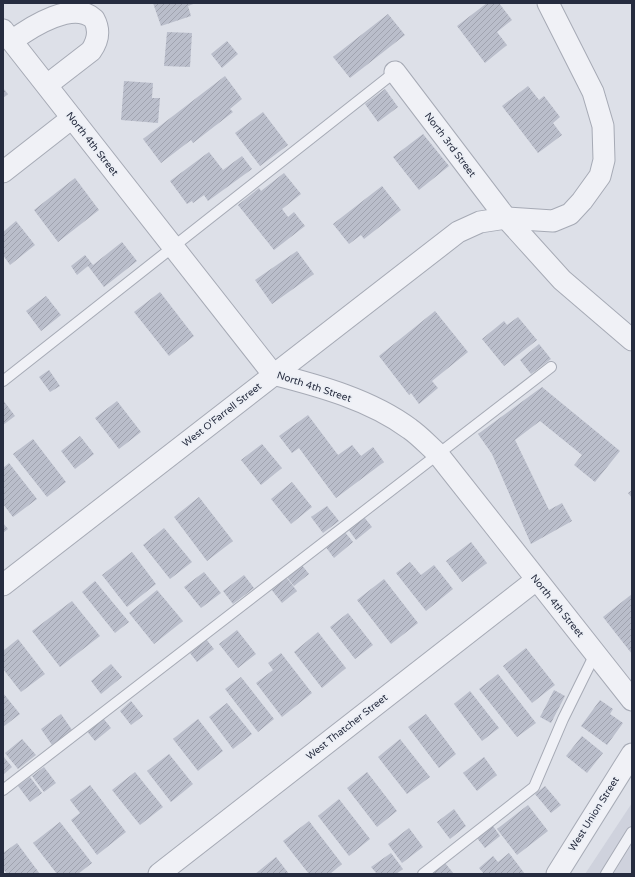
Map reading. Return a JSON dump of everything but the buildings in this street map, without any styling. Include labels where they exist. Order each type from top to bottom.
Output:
[{"type":"street","name":"West O'Farrell Street","points":[[3,585],[273,374],[458,232],[480,222],[506,218],[553,221],[570,214],[582,201],[600,176],[604,160],[603,126],[593,92],[548,3]]},
{"type":"street","points":[[8,36],[62,5],[80,6],[94,18],[98,31],[98,37],[91,51],[47,86]]},
{"type":"street","name":"North 4th Street","points":[[8,36],[273,374],[302,381],[361,402],[393,417],[411,429],[437,453],[536,580],[596,652],[632,700]]},
{"type":"street","name":"North 3rd Street","points":[[395,72],[506,218],[562,280],[632,340]]},
{"type":"street","points":[[3,172],[72,118]]},
{"type":"street","name":"West Thatcher Street","points":[[159,874],[536,580]]},
{"type":"street","name":"West Union Street","points":[[557,874],[632,754]]},
{"type":"lane","points":[[3,381],[395,72]]},
{"type":"lane","points":[[3,790],[551,366]]},
{"type":"lane","points":[[423,874],[534,787],[563,719],[596,652]]},
{"type":"lane","points":[[606,874],[632,832]]},
{"type":"shaded area","points":[[632,803],[632,874],[585,874]]}]
